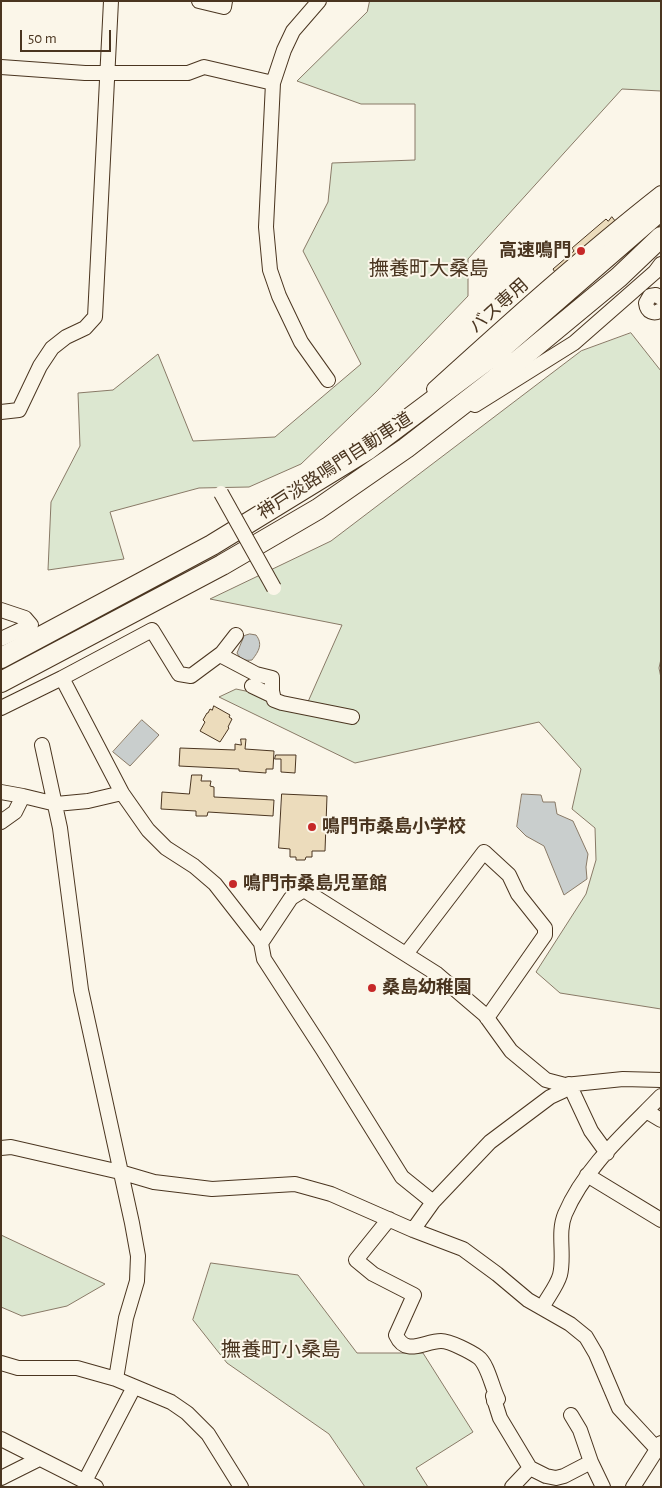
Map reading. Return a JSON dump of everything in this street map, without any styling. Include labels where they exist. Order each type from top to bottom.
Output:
[{"type":"highway","name":"神戸淡路鳴門自動車道","points":[[1,658],[212,545],[367,450],[495,354],[661,210]]},
{"type":"highway","name":"神戸淡路鳴門自動車道","points":[[1,682],[199,577],[318,509],[406,448],[503,373],[619,277],[661,237]]},
{"type":"street","points":[[1,412],[19,410],[40,366],[52,348],[66,337],[85,328],[94,317],[111,1]]},
{"type":"street","points":[[199,1],[224,7],[225,1]]},
{"type":"street","points":[[319,1],[293,31],[284,50],[273,83],[266,227],[270,270],[279,296],[301,342],[328,380]]},
{"type":"street","points":[[1,68],[85,73],[188,73],[204,67],[273,83]]},
{"type":"street","name":"バス専用","points":[[367,450],[517,314],[661,193]]},
{"type":"street","points":[[406,448],[574,343],[655,272],[661,264]]},
{"type":"street","points":[[221,493],[274,588]]},
{"type":"street","points":[[1,610],[26,618],[31,625],[1,639]]},
{"type":"street","points":[[1,708],[152,630],[179,674],[191,676],[220,655],[236,635]]},
{"type":"street","points":[[220,655],[256,674],[272,678],[274,700],[352,717]]},
{"type":"street","points":[[62,678],[122,793],[148,830],[166,848],[194,866],[214,884],[261,943],[264,959],[402,1177],[433,1202]]},
{"type":"street","points":[[252,686],[273,696]]},
{"type":"street","points":[[42,745],[56,804],[81,990],[138,1256],[137,1281],[126,1318],[116,1378]]},
{"type":"street","points":[[1,792],[56,804],[88,801],[122,793]]},
{"type":"street","points":[[1,822],[14,812],[24,796]]},
{"type":"street","points":[[406,954],[484,852],[509,875],[518,894],[545,928],[545,935],[487,1018]]},
{"type":"street","points":[[261,943],[291,898],[304,890],[438,974],[487,1018],[511,1051],[546,1080],[567,1085],[623,1079],[661,1080]]},
{"type":"street","points":[[413,1230],[433,1202],[490,1142],[550,1097],[563,1091],[567,1085]]},
{"type":"street","points":[[567,1085],[590,1131],[607,1153]]},
{"type":"street","points":[[542,1308],[560,1275],[562,1226],[565,1216],[587,1175],[661,1096]]},
{"type":"street","points":[[646,1112],[661,1120]]},
{"type":"street","points":[[1,1148],[11,1147],[120,1172],[154,1182],[212,1189],[295,1184],[331,1194],[413,1230],[463,1249],[478,1258],[528,1300],[570,1324],[586,1337],[596,1354],[619,1408],[659,1446],[634,1487]]},
{"type":"street","points":[[587,1175],[661,1220]]},
{"type":"street","points":[[389,1219],[356,1260],[373,1274],[414,1295],[396,1335],[400,1343],[406,1346],[415,1346],[442,1341],[458,1346],[479,1358],[487,1372],[500,1418],[530,1468],[546,1476],[556,1478],[564,1476],[591,1462]]},
{"type":"street","points":[[1,1363],[18,1368],[77,1368],[116,1378],[171,1402],[187,1413],[208,1434],[241,1487]]},
{"type":"street","points":[[1,1439],[90,1484],[134,1387]]},
{"type":"street","points":[[571,1415],[580,1430],[591,1462],[603,1487]]},
{"type":"street","points":[[1,1478],[39,1459]]},
{"type":"street","points":[[512,1487],[530,1468]]},
{"type":"green space","points":[[370,1],[661,1],[661,91],[622,89],[468,259],[468,296],[376,392],[301,464],[249,487],[199,488],[110,512],[124,559],[48,570],[51,502],[80,446],[78,393],[113,390],[158,354],[193,441],[275,437],[361,364],[303,251],[328,202],[332,163],[415,160],[415,104],[361,104],[297,81],[367,12]]},
{"type":"green space","points":[[631,333],[661,371],[661,659],[659,668],[661,678],[661,1009],[560,993],[536,972],[586,894],[596,860],[595,828],[572,809],[581,769],[539,722],[355,763],[219,697],[236,689],[307,704],[342,625],[210,599],[331,541],[581,351]]},
{"type":"green space","points":[[1,1235],[105,1284],[67,1306],[22,1316],[1,1307]]},
{"type":"green space","points":[[211,1263],[298,1275],[357,1353],[423,1353],[473,1432],[416,1468],[428,1487],[365,1487],[329,1434],[227,1363],[193,1320]]},
{"type":"shaded area","points":[[256,635],[260,644],[257,654],[252,660],[245,660],[237,653],[244,636]]},
{"type":"shaded area","points":[[142,720],[159,735],[130,766],[113,752]]},
{"type":"shaded area","points":[[522,794],[541,795],[543,802],[555,802],[557,814],[573,821],[588,854],[587,879],[564,895],[544,846],[526,836],[517,827]]},
{"type":"building","points":[[612,217],[616,222],[556,274],[553,269],[574,251],[572,248],[606,219],[608,221]]},
{"type":"building","points":[[214,706],[230,715],[229,717],[232,719],[229,728],[220,742],[200,731],[205,722],[203,720]]},
{"type":"building","points":[[241,739],[246,739],[245,749],[274,751],[273,769],[266,769],[266,773],[239,771],[239,769],[179,766],[180,748],[235,750],[235,744],[241,745]]},
{"type":"building","points":[[276,755],[296,755],[295,773],[281,772],[281,759],[275,759]]},
{"type":"building","points":[[192,775],[202,775],[201,781],[211,781],[210,786],[214,787],[214,797],[274,800],[273,816],[208,812],[207,816],[196,816],[196,811],[161,809],[162,792],[189,794]]},
{"type":"building","points":[[282,794],[327,796],[325,851],[312,851],[312,857],[306,857],[305,860],[296,860],[296,857],[290,857],[290,849],[279,848]]},
{"type":"place","name":"高速鳴門","points":[[581,251]]},
{"type":"place","name":"鳴門市桑島小学校","points":[[312,827]]},
{"type":"place","name":"鳴門市桑島児童館","points":[[233,884]]},
{"type":"place","name":"桑島幼稚園","points":[[372,988]]},
{"type":"district","name":"撫養町大桑島","points":[[429,269]]},
{"type":"district","name":"撫養町小桑島","points":[[281,1350]]}]
